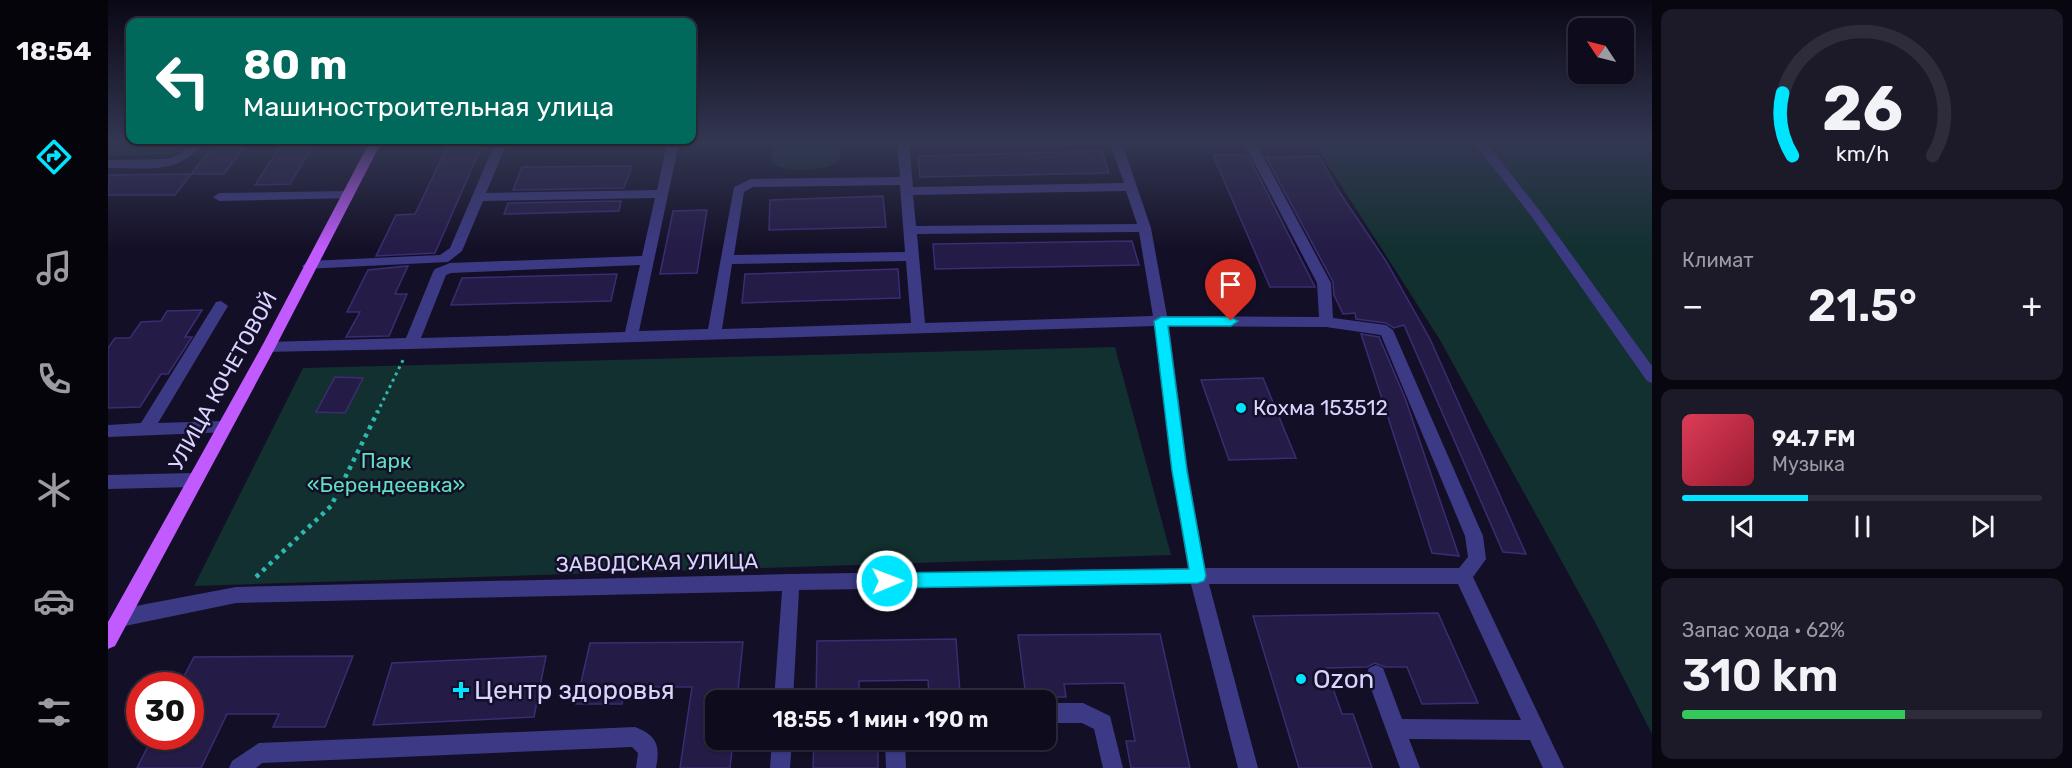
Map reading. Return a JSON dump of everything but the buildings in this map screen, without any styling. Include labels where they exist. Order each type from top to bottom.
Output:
[{"type":"main road","name":"УЛИЦА КОЧЕТОВОЙ","points":[[108,640],[193,480],[268,348],[356,179]]},
{"type":"street","points":[[309,266],[443,259],[455,251],[486,179]]},
{"type":"street","points":[[631,337],[665,179]]},
{"type":"street","points":[[906,179],[918,328]]},
{"type":"street","points":[[1128,179],[1145,228],[1161,321],[1180,471],[1198,576],[1248,768]]},
{"type":"street","points":[[1269,179],[1324,283],[1326,322]]},
{"type":"street","points":[[1508,179],[1536,214],[1652,377]]},
{"type":"street","points":[[714,334],[738,190],[751,183],[1131,187]]},
{"type":"street","points":[[478,197],[662,194]]},
{"type":"street","points":[[219,197],[348,195]]},
{"type":"street","points":[[910,230],[1145,228]]},
{"type":"street","points":[[726,260],[912,256]]},
{"type":"street","points":[[411,344],[440,272],[450,268],[648,260]]},
{"type":"street","points":[[145,430],[221,306]]},
{"type":"street","points":[[268,348],[1161,321],[1326,322],[1386,330],[1474,536],[1477,559],[1463,576],[1554,768]]},
{"type":"street","points":[[108,431],[223,428]]},
{"type":"street","points":[[108,482],[193,480]]},
{"type":"street","name":"ЗАВОДСКАЯ УЛИЦА","points":[[120,618],[236,595],[791,582],[1198,576],[1463,576]]},
{"type":"street","points":[[785,690],[791,582]]},
{"type":"street","points":[[1376,675],[1410,768]]},
{"type":"street","points":[[1056,713],[1083,712],[1103,723],[1113,768]]},
{"type":"street","points":[[1396,729],[1536,730]]},
{"type":"street","points":[[239,768],[259,753],[635,737],[649,749],[646,768]]},
{"type":"street","points":[[780,768],[781,750]]},
{"type":"street","points":[[895,750],[896,768]]},
{"type":"path","points":[[236,595],[332,506],[411,344]]},
{"type":"green space","points":[[1337,179],[1652,179],[1652,734],[1595,622],[1440,340]]},
{"type":"green space","name":"Парк «Берендеевка»","points":[[1115,347],[1171,555],[194,586],[303,368]]},
{"type":"place","name":"Кохма 153512","points":[[1241,408]]},
{"type":"place","name":"Ozon","points":[[1301,679]]},
{"type":"place","name":"Центр здоровья","points":[[461,690]]},
{"type":"route","points":[[887,581],[1198,576],[1180,471],[1161,321],[1231,321]]}]
